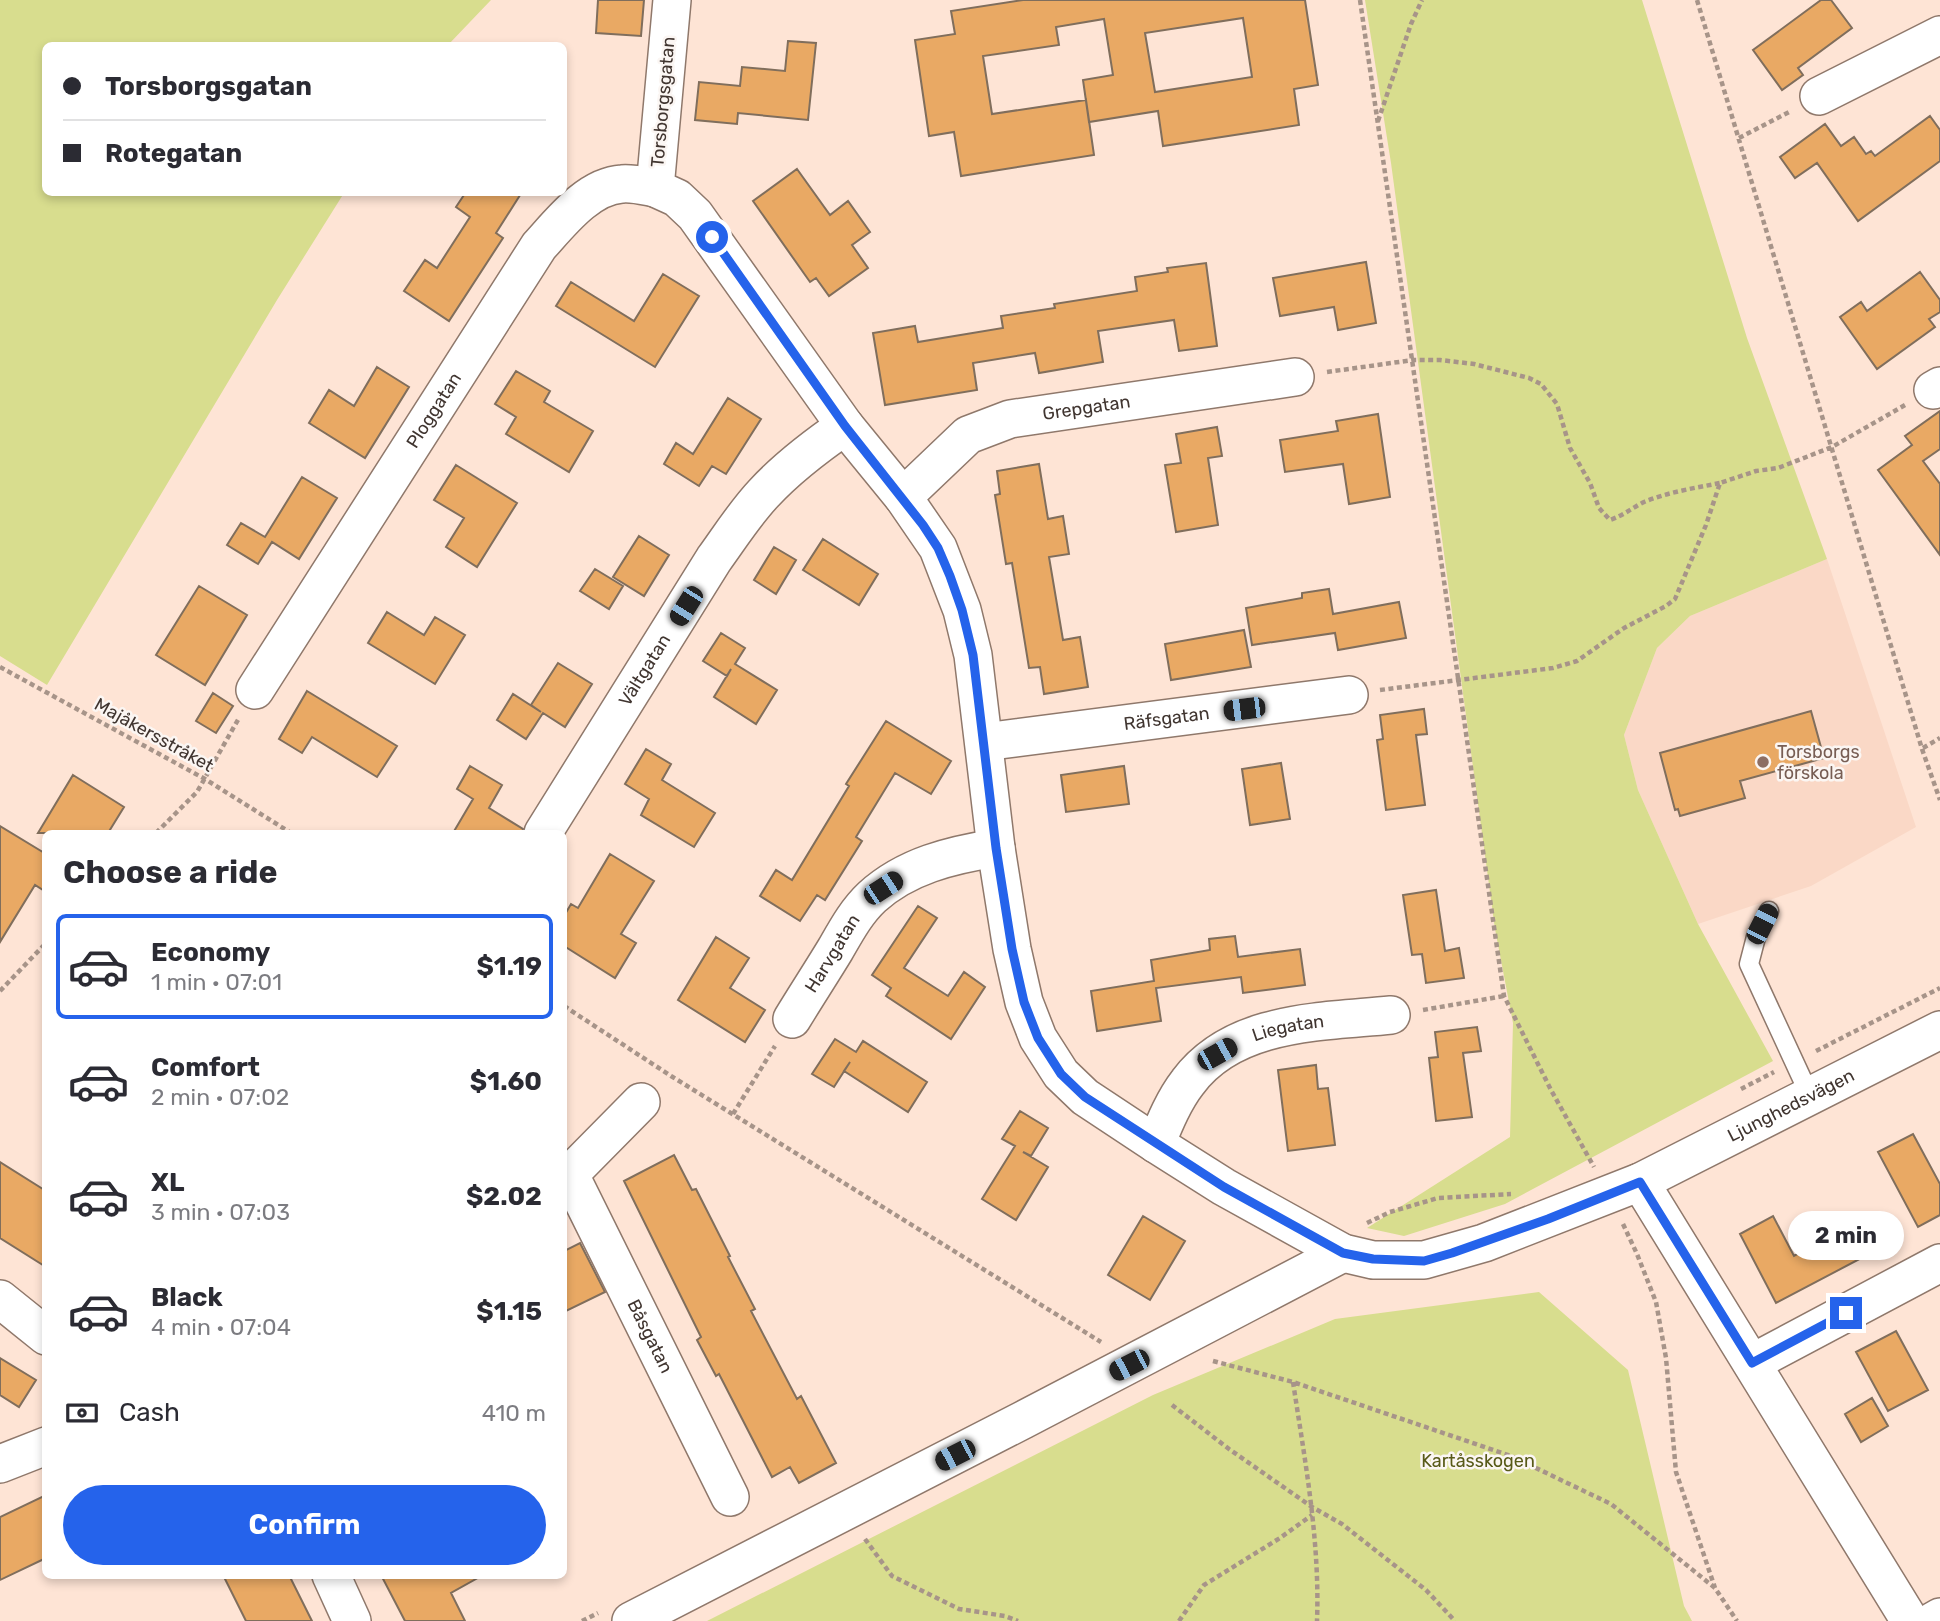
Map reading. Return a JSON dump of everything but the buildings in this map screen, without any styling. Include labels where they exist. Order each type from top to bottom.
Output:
[{"type":"street","name":"Torsborgsgatan","points":[[672,0],[655,188],[677,198],[695,215],[845,426],[903,497],[938,548],[962,610],[973,655],[996,848],[1012,949],[1024,1002],[1038,1038],[1061,1074],[1085,1097],[1224,1187],[1334,1248],[1373,1259],[1424,1261],[1483,1243],[1612,1176]]},
{"type":"street","points":[[1819,96],[1940,35]]},
{"type":"street","name":"Ploggatan","points":[[255,690],[539,246],[579,203],[600,191],[620,184],[655,188]]},
{"type":"street","name":"Grepgatan","points":[[903,497],[968,435],[1010,419],[1295,377]]},
{"type":"street","name":"Vältgatan","points":[[545,830],[734,531],[763,494],[785,472],[806,453],[845,426]]},
{"type":"street","name":"Räfsgatan","points":[[984,743],[1349,695]]},
{"type":"street","name":"Harvgatan","points":[[792,1019],[855,917],[883,888],[903,875],[943,858],[996,848]]},
{"type":"street","name":"Liegatan","points":[[1156,1144],[1170,1110],[1187,1083],[1207,1062],[1226,1049],[1262,1032],[1391,1015]]},
{"type":"street","name":"Ljunghedsvägen","points":[[1612,1176],[1811,1096],[1940,1030]]},
{"type":"street","name":"Båsgatan","points":[[641,1102],[567,1177],[730,1497]]},
{"type":"street","points":[[1612,1176],[1752,1363],[1910,1621]]},
{"type":"street","points":[[631,1621],[845,1511],[1334,1248]]},
{"type":"street","points":[[1752,1363],[1940,1264]]},
{"type":"street","points":[[0,1300],[42,1333]]},
{"type":"street","points":[[0,1464],[42,1448]]},
{"type":"street","points":[[333,1579],[352,1621]]},
{"type":"street","points":[[1933,1621],[1940,1617]]},
{"type":"lane","points":[[1769,911],[1756,937],[1749,964],[1811,1096]]},
{"type":"path","points":[[1360,0],[1504,996],[1551,1090],[1612,1176],[1637,1254],[1656,1302],[1666,1358],[1676,1472],[1715,1588]]},
{"type":"path","points":[[1378,122],[1411,24],[1422,0]]},
{"type":"path","points":[[1697,0],[1922,748],[1940,800]]},
{"type":"path","points":[[1739,138],[1819,96]]},
{"type":"path","points":[[1295,377],[1413,360],[1440,360],[1529,378],[1541,384],[1557,404],[1570,448],[1590,483],[1599,508],[1610,520],[1625,515],[1644,502],[1756,471],[1778,468],[1832,447],[1937,388]]},
{"type":"path","points":[[1349,695],[1553,668],[1577,661],[1624,628],[1675,599],[1706,525],[1720,482]]},
{"type":"path","name":"Majåkersstråket","points":[[0,667],[205,779],[286,830]]},
{"type":"path","points":[[159,830],[197,792],[255,690]]},
{"type":"path","points":[[1922,748],[1940,738]]},
{"type":"path","points":[[0,990],[42,947]]},
{"type":"path","points":[[1736,1093],[1940,988]]},
{"type":"path","points":[[1391,1015],[1504,996]]},
{"type":"path","points":[[733,1114],[792,1019]]},
{"type":"path","points":[[1582,1171],[1612,1176]]},
{"type":"path","points":[[1334,1248],[1390,1212],[1438,1198],[1507,1195],[1517,1192]]},
{"type":"path","points":[[1293,1381],[1312,1514],[1318,1595],[1317,1621]]},
{"type":"path","points":[[1171,1405],[1229,1450],[1311,1507],[1342,1524],[1426,1590],[1455,1621]]},
{"type":"path","points":[[845,1511],[892,1576],[959,1609],[1005,1616],[1018,1621]]},
{"type":"path","points":[[1179,1621],[1204,1585],[1280,1538],[1312,1514]]},
{"type":"shaded area","name":"Torsborgs förskola","points":[[1827,559],[1916,827],[1811,886],[1698,924],[1638,790],[1624,735],[1657,648],[1690,616]]},
{"type":"green space","points":[[0,0],[491,0],[451,42],[42,42],[42,196],[342,196],[47,685],[0,656]]},
{"type":"green space","points":[[1365,0],[1642,0],[1747,338],[1827,559],[1690,616],[1657,648],[1624,735],[1638,790],[1698,924],[1773,1061],[1505,1204],[1404,1236],[1367,1228],[1510,1137],[1513,1023],[1495,929],[1391,163]]},
{"type":"green space","name":"Kartåsskogen","points":[[1539,1292],[1628,1370],[1684,1606],[1692,1621],[707,1621],[1153,1395],[1335,1319]]},
{"type":"place","name":"Torsborgs förskola","points":[[1763,762]]},
{"type":"route","points":[[712,237],[845,426],[903,497],[938,548],[962,610],[973,655],[996,848],[1012,949],[1024,1002],[1038,1038],[1061,1074],[1085,1097],[1224,1187],[1343,1253],[1373,1259],[1424,1261],[1483,1243],[1640,1182],[1752,1363],[1846,1313]]}]
